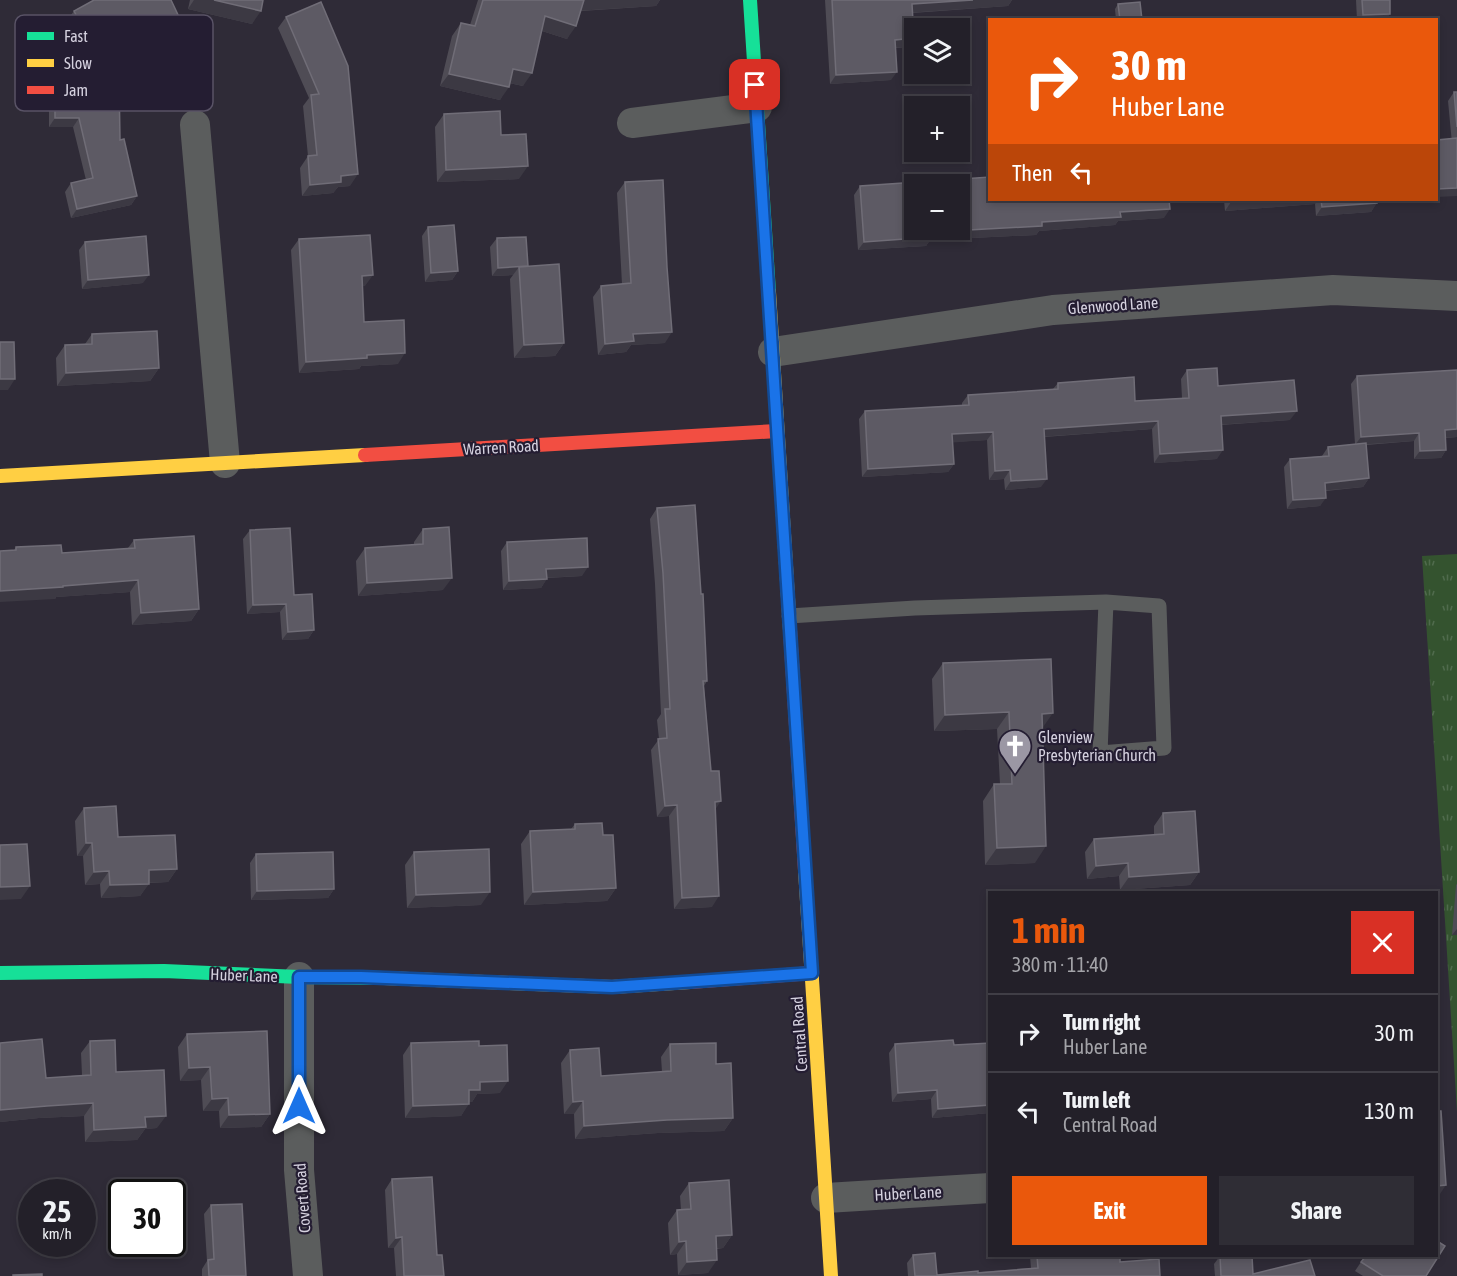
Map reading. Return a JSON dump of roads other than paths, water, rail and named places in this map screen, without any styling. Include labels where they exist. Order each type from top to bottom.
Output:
[{"type":"street","name":"Central Road","points":[[750,0],[831,1276]]},
{"type":"street","points":[[632,123],[757,107]]},
{"type":"street","points":[[195,125],[225,463]]},
{"type":"street","name":"Glenwood Lane","points":[[773,352],[1053,310],[1333,290],[1457,296]]},
{"type":"street","name":"Warren Road","points":[[0,476],[777,431]]},
{"type":"street","name":"Huber Lane","points":[[0,973],[164,972],[612,987],[812,973]]},
{"type":"street","name":"Covert Road","points":[[299,977],[300,1170],[308,1276]]},
{"type":"street","name":"Huber Lane","points":[[826,1197],[988,1188]]},
{"type":"lane","points":[[789,616],[915,608],[1106,602],[1158,606],[1164,748],[1100,753],[1106,602]]},
{"type":"place","name":"Glenview Presbyterian Church","points":[[1015,775]]}]
